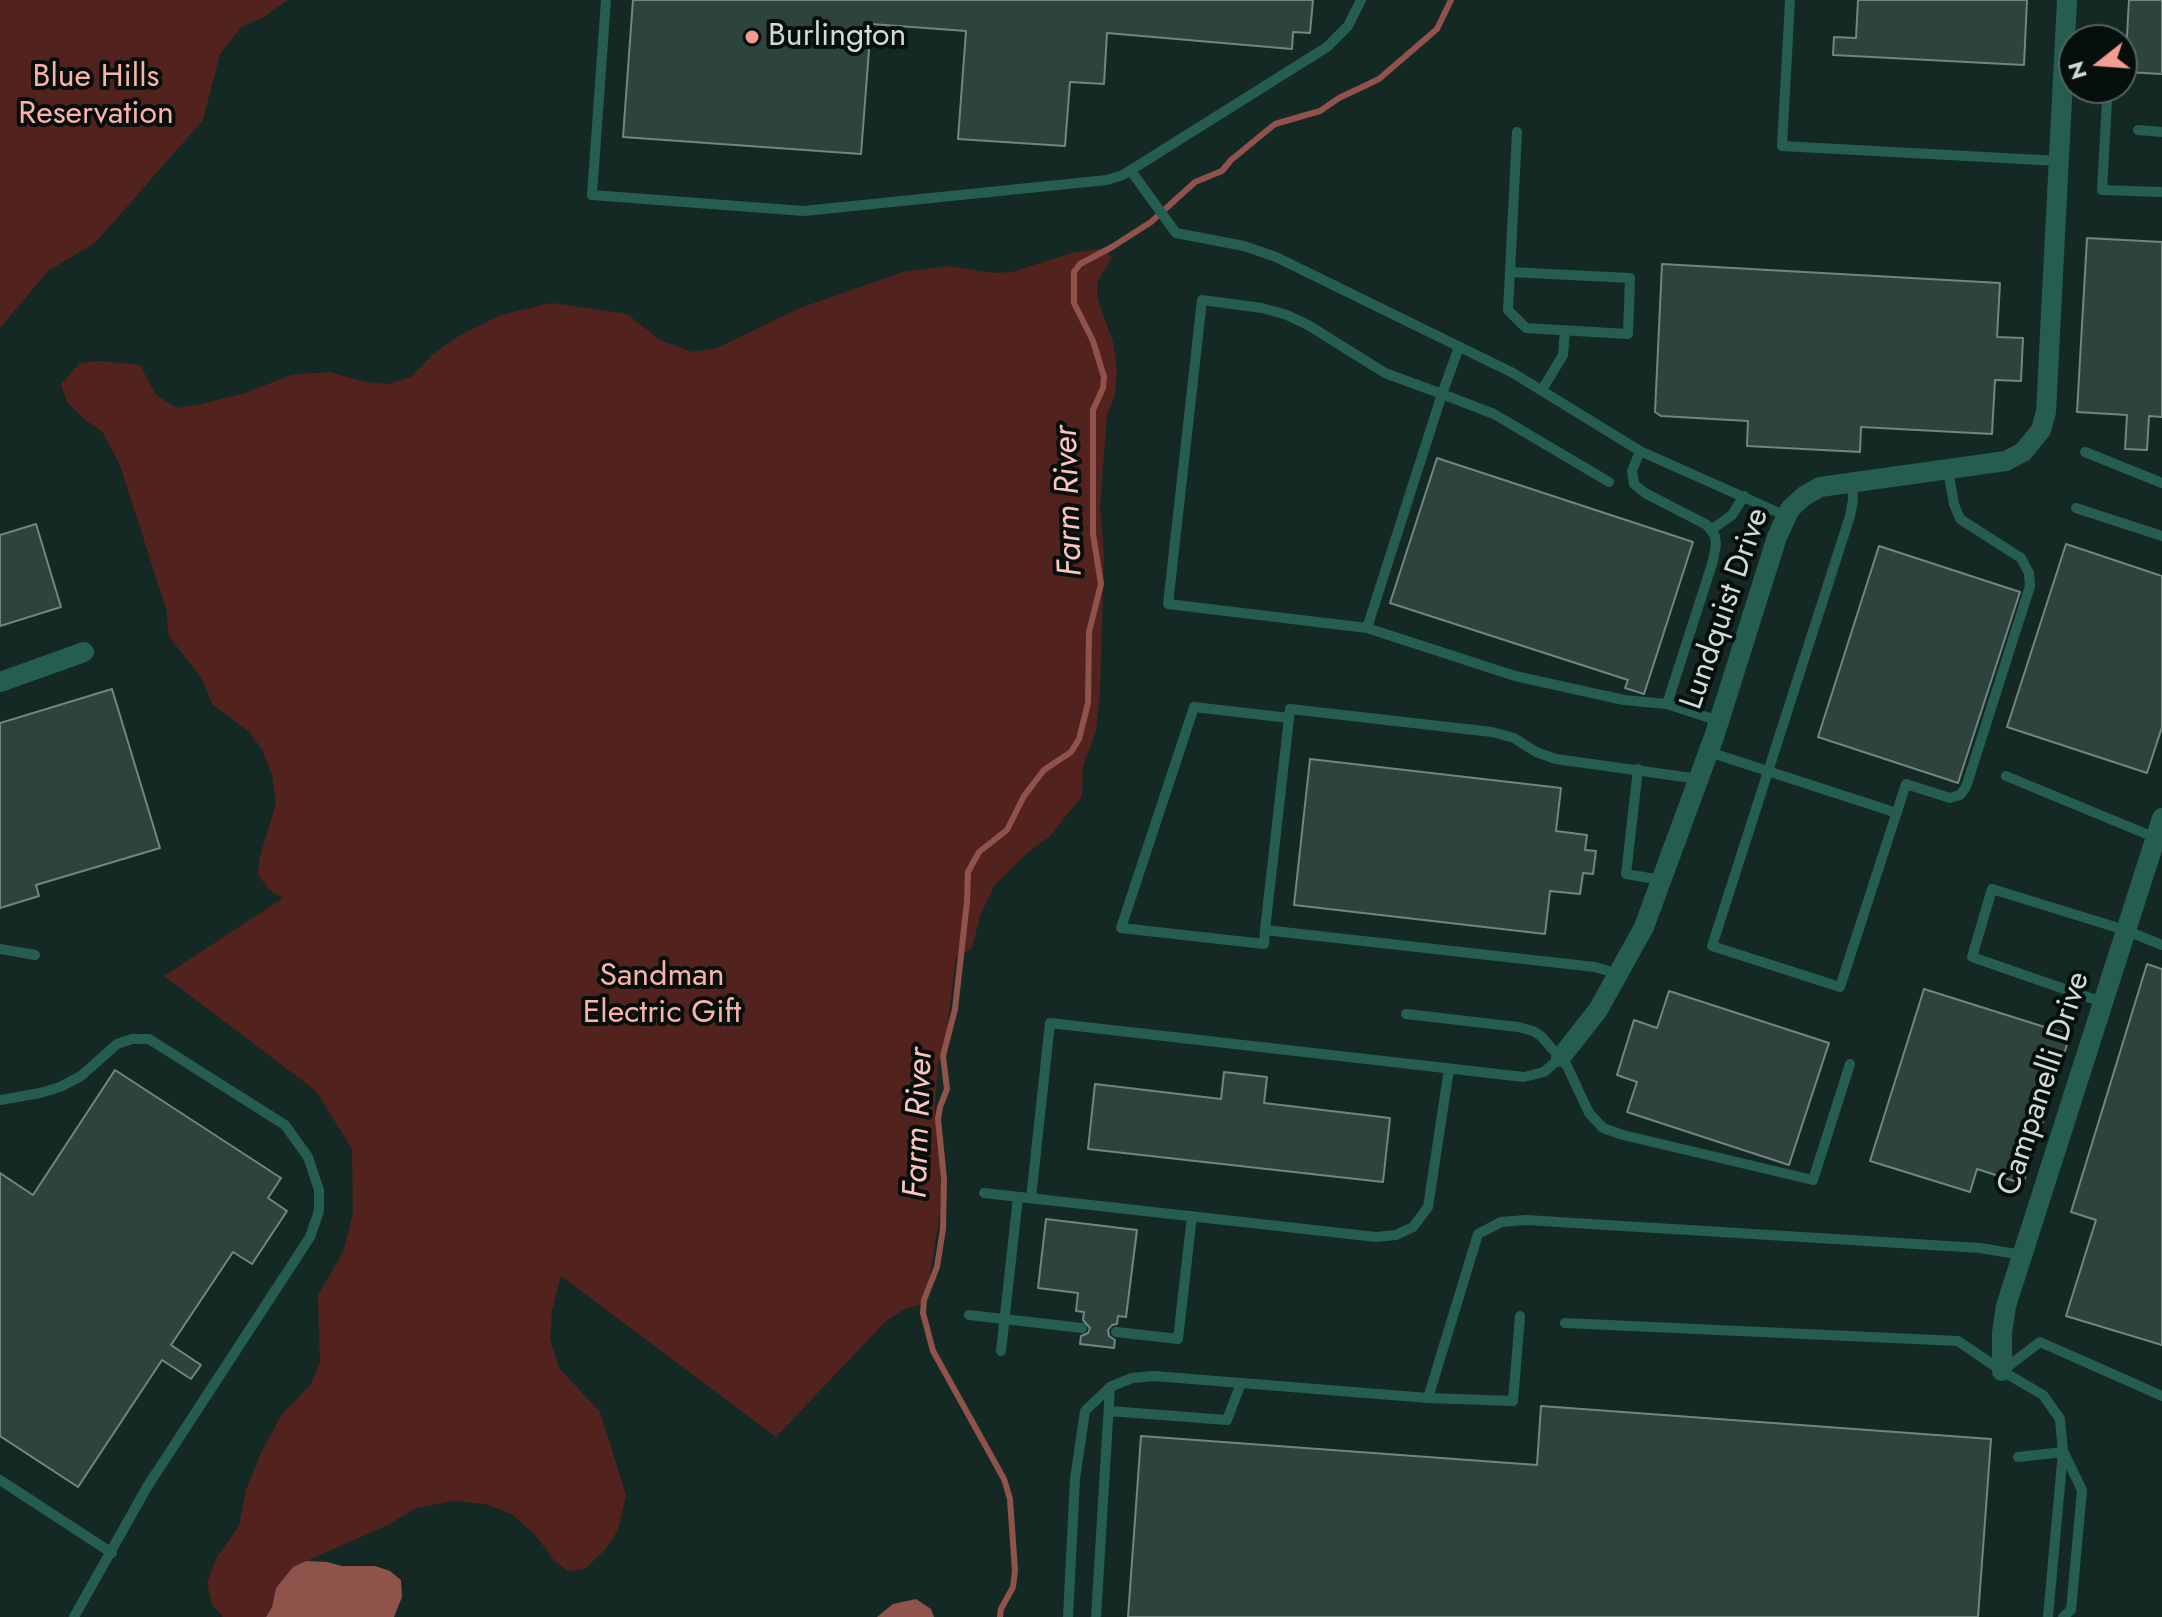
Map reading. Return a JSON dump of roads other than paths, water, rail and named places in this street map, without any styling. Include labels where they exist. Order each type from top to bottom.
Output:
[{"type":"street","name":"Lundquist Drive","points":[[1561,1057],[1598,1010],[1644,927],[1709,752],[1786,516],[1797,502],[1812,491],[2015,458],[2031,446],[2041,430],[2046,412],[2067,0]]},
{"type":"street","points":[[0,682],[84,652]]},
{"type":"street","name":"Campanelli Drive","points":[[2002,1371],[2003,1319],[2125,930],[2154,867],[2160,827]]},
{"type":"lane","points":[[606,0],[592,195],[804,211],[1107,180],[1131,171],[1327,47],[1348,26],[1361,0]]},
{"type":"lane","points":[[1790,0],[1782,146],[2059,161]]},
{"type":"lane","points":[[2107,104],[2102,190],[2162,192]]},
{"type":"lane","points":[[2138,130],[2162,132]]},
{"type":"lane","points":[[1510,272],[1630,278],[1628,334],[1526,328],[1508,310],[1517,132]]},
{"type":"lane","points":[[1131,171],[1170,228],[1180,235],[1234,243],[1264,252],[1542,390],[1640,451],[1786,516]]},
{"type":"lane","points":[[1609,482],[1494,414],[1385,373],[1287,315],[1262,308],[1202,300],[1168,604],[1367,628],[1529,679],[1624,700],[1667,704],[1719,721]]},
{"type":"lane","points":[[1542,390],[1563,355],[1565,330]]},
{"type":"lane","points":[[1367,628],[1459,347]]},
{"type":"lane","points":[[1640,451],[1632,471],[1634,484],[1701,521],[1711,530],[1716,544],[1667,704]]},
{"type":"lane","points":[[2085,452],[2162,483]]},
{"type":"lane","points":[[1852,483],[1850,516],[1712,946],[1840,987],[1906,784],[1950,798],[1964,791],[2030,586],[2026,565],[2015,552],[1960,519],[1948,470]]},
{"type":"lane","points":[[1711,530],[1732,515],[1744,496]]},
{"type":"lane","points":[[2076,508],[2162,536]]},
{"type":"lane","points":[[1289,718],[1194,707],[1121,928],[1264,944],[1290,709],[1492,732],[1514,738],[1536,752],[1556,759],[1699,779]]},
{"type":"lane","points":[[1709,752],[1897,813]]},
{"type":"lane","points":[[1638,769],[1626,874],[1661,880]]},
{"type":"lane","points":[[2006,776],[2160,827]]},
{"type":"lane","points":[[2102,1002],[1972,957],[1992,889],[2125,930],[2162,945]]},
{"type":"lane","points":[[1265,930],[1595,967],[1619,974]]},
{"type":"lane","points":[[0,949],[35,955]]},
{"type":"lane","points":[[1406,1014],[1525,1028],[1541,1036],[1561,1057],[1573,1075],[1589,1113],[1603,1128],[1813,1180],[1850,1064]]},
{"type":"lane","points":[[1031,1198],[1050,1023],[1531,1076],[1544,1072],[1561,1057]]},
{"type":"lane","points":[[0,1100],[60,1087],[81,1076],[117,1044],[132,1039],[149,1039],[285,1125],[308,1157],[316,1179],[319,1211],[310,1237],[160,1466],[74,1617]]},
{"type":"lane","points":[[984,1193],[1376,1237],[1396,1235],[1413,1227],[1424,1214],[1430,1198],[1449,1069]]},
{"type":"lane","points":[[1001,1351],[1018,1197]]},
{"type":"lane","points":[[1116,1332],[1178,1339],[1192,1216]]},
{"type":"lane","points":[[1428,1398],[1478,1234],[1501,1222],[1526,1220],[1980,1248],[2022,1255]]},
{"type":"lane","points":[[969,1315],[1082,1328]]},
{"type":"lane","points":[[1068,1617],[1075,1479],[1085,1411],[1110,1387],[1132,1378],[1154,1376],[1428,1398],[1513,1401],[1520,1316]]},
{"type":"lane","points":[[1565,1323],[1958,1341],[2043,1395],[2060,1419],[2063,1452],[2048,1617]]},
{"type":"lane","points":[[2002,1371],[2040,1342],[2162,1396]]},
{"type":"lane","points":[[1109,1411],[1227,1420],[1241,1383]]},
{"type":"lane","points":[[1096,1617],[1110,1387]]},
{"type":"lane","points":[[2018,1457],[2063,1452]]},
{"type":"lane","points":[[2063,1452],[2082,1490],[2071,1610],[2063,1617]]},
{"type":"lane","points":[[0,1480],[112,1553]]},
{"type":"waterway","name":"Farm River","points":[[1000,1617],[1013,1587],[1015,1571],[1010,1499],[1004,1479],[933,1351],[923,1313],[924,1300],[937,1267],[943,1229],[944,1179],[938,1119],[947,1089],[943,1056],[955,1009],[968,872],[979,852],[1007,830],[1024,796],[1044,770],[1071,752],[1079,739],[1088,703],[1089,632],[1101,584],[1093,534],[1093,410],[1103,388],[1104,377],[1093,341],[1074,303],[1074,272],[1080,264],[1151,222],[1195,182],[1222,171],[1275,124],[1320,111],[1379,79],[1437,29],[1451,0]]},
{"type":"place","name":"Burlington","points":[[752,37]]},
{"type":"park label","name":"Blue Hills Reservation","points":[[96,96]]},
{"type":"park label","name":"Sandman Electric Gift","points":[[662,996]]}]
